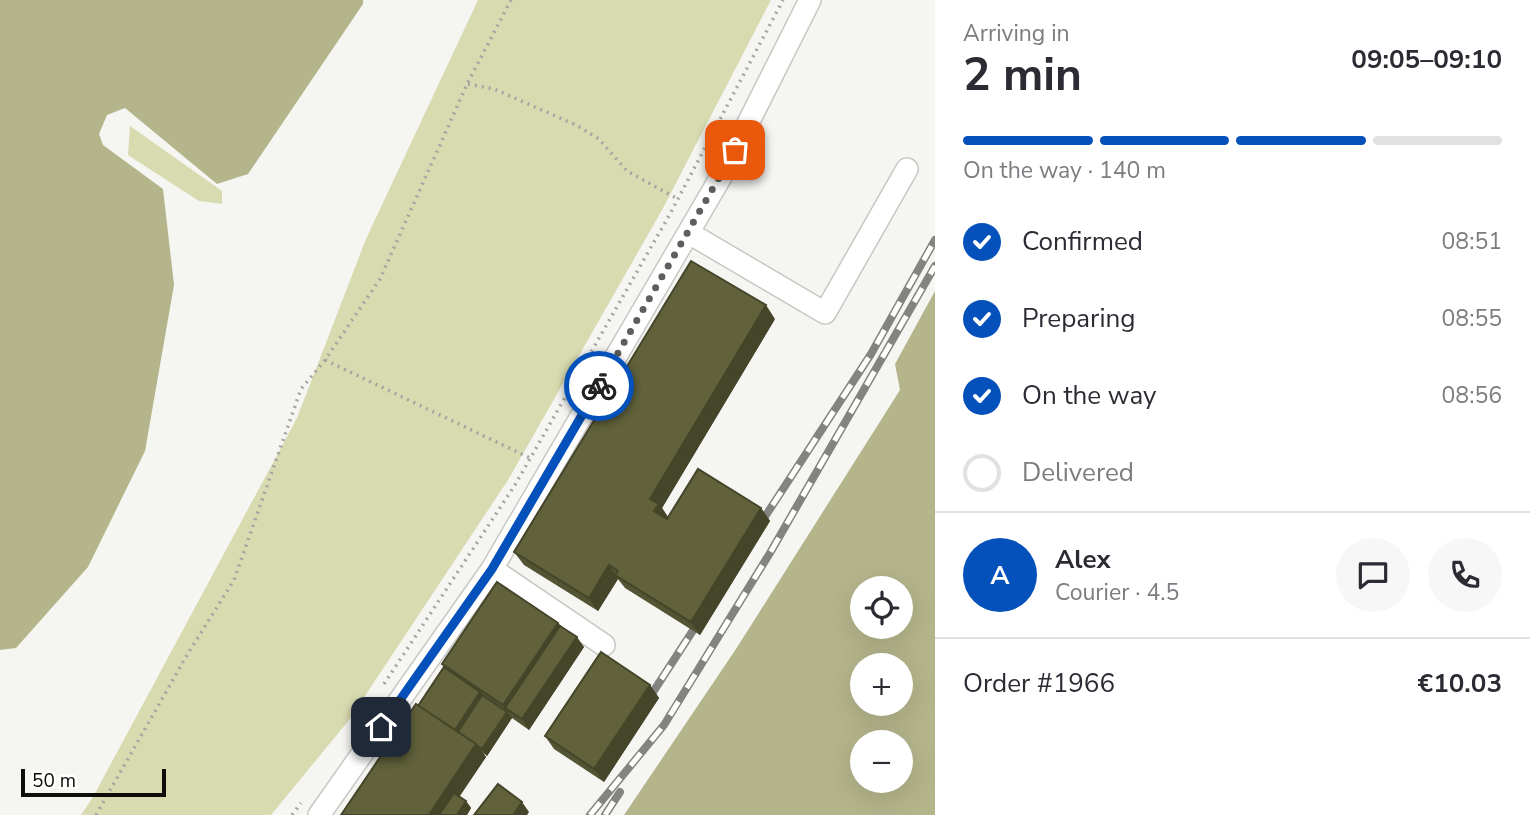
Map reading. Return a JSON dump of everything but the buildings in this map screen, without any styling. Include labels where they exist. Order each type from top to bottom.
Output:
[{"type":"street","points":[[319,815],[492,569],[722,175],[810,0]]},
{"type":"street","points":[[689,233],[825,313],[907,169]]},
{"type":"street","points":[[492,569],[604,645]]},
{"type":"path","points":[[96,815],[187,655],[234,580],[301,389],[325,360],[380,279],[468,84],[511,0]]},
{"type":"path","points":[[382,688],[530,458],[678,199],[783,0]]},
{"type":"path","points":[[468,84],[494,89],[576,125],[599,139],[627,171],[678,199]]},
{"type":"path","points":[[325,360],[530,458]]},
{"type":"path","points":[[292,815],[307,794]]},
{"type":"shaded area","points":[[0,0],[363,0],[363,4],[248,174],[217,184],[125,108],[107,115],[99,134],[103,145],[163,189],[174,285],[145,451],[88,567],[16,648],[0,650]]},
{"type":"shaded area","points":[[478,0],[771,0],[662,210],[508,480],[349,720],[271,815],[81,815],[297,418],[366,239]]},
{"type":"shaded area","points":[[130,126],[222,191],[222,204],[199,201],[128,155]]},
{"type":"shaded area","points":[[935,291],[935,815],[624,815],[736,649],[900,390],[895,364]]},
{"type":"railway","points":[[755,532],[871,354],[935,240]]},
{"type":"railway","points":[[590,815],[664,725],[770,553],[935,266]]},
{"type":"railway","points":[[644,706],[703,615]]},
{"type":"railway","points":[[605,815],[620,792]]},
{"type":"way so far","points":[[599,386],[735,150]]},
{"type":"route","points":[[381,727],[492,569],[599,386]]}]
